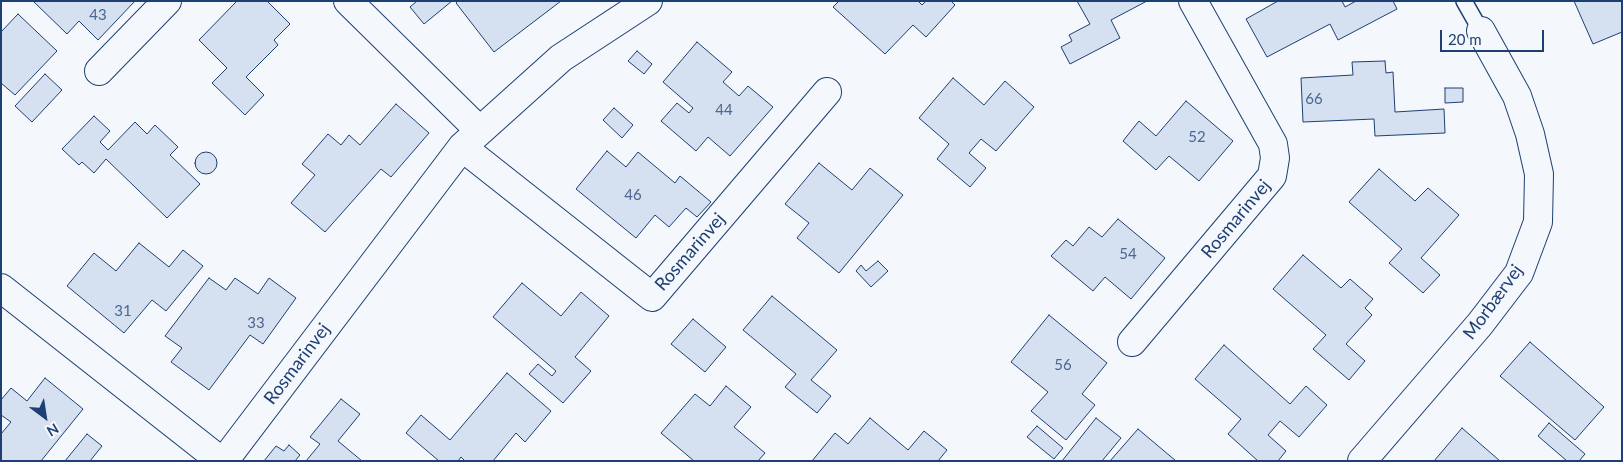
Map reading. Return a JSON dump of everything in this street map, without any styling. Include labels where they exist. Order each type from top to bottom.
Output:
[{"type":"street","points":[[99,71],[167,1]]},
{"type":"street","name":"Rosmarinvej","points":[[348,1],[470,138],[652,296],[827,92]]},
{"type":"street","name":"Rosmarinvej","points":[[1,288],[223,461],[470,138],[561,58],[648,1]]},
{"type":"street","name":"Rosmarinvej","points":[[1132,342],[1272,176],[1275,158],[1273,144],[1193,1]]},
{"type":"street","name":"Morbærvej","points":[[1362,461],[1480,324],[1520,273],[1538,222],[1539,174],[1530,134],[1517,96],[1481,31]]},
{"type":"lane","points":[[1464,1],[1481,31]]},
{"type":"building","points":[[33,1],[135,1],[98,40],[79,21],[67,34]]},
{"type":"building","points":[[237,1],[267,1],[290,24],[274,40],[278,45],[246,77],[264,95],[245,115],[212,83],[227,68],[199,40]]},
{"type":"building","points":[[417,1],[452,1],[424,24],[410,7]]},
{"type":"building","points":[[458,1],[561,1],[494,52],[456,3]]},
{"type":"building","points":[[839,1],[918,1],[922,5],[926,1],[951,1],[955,5],[926,37],[913,25],[885,54],[833,7]]},
{"type":"building","points":[[1077,1],[1147,1],[1111,20],[1120,38],[1070,64],[1061,47],[1072,41],[1069,35],[1090,24]]},
{"type":"building","points":[[1278,1],[1342,1],[1345,7],[1356,1],[1393,1],[1397,9],[1338,40],[1330,24],[1267,57],[1246,19]]},
{"type":"building","points":[[1574,1],[1622,1],[1622,32],[1593,44]]},
{"type":"building","points":[[18,14],[57,51],[15,95],[1,83],[1,32]]},
{"type":"building","points":[[697,42],[732,72],[723,82],[739,96],[748,86],[773,107],[730,156],[708,137],[696,151],[661,121],[677,103],[689,113],[693,108],[663,82]]},
{"type":"building","points":[[637,51],[652,64],[644,74],[628,61]]},
{"type":"building","points":[[1385,61],[1386,73],[1393,72],[1395,112],[1444,109],[1445,133],[1375,136],[1374,119],[1303,122],[1301,78],[1353,75],[1352,62]]},
{"type":"building","points":[[45,74],[62,90],[32,122],[15,106]]},
{"type":"building","points":[[953,78],[984,105],[1005,81],[1034,107],[996,151],[981,139],[969,153],[986,168],[970,187],[937,159],[949,144],[919,118]]},
{"type":"building","points":[[1445,88],[1463,88],[1463,102],[1445,103]]},
{"type":"building","points":[[1186,101],[1233,141],[1199,181],[1169,156],[1156,170],[1123,141],[1139,121],[1156,136]]},
{"type":"building","points":[[396,104],[429,133],[391,177],[381,169],[325,232],[291,203],[315,175],[302,164],[328,134],[341,145],[349,135],[360,145]]},
{"type":"building","points":[[614,108],[633,125],[622,138],[603,120]]},
{"type":"building","points":[[94,116],[110,131],[100,142],[108,150],[135,122],[147,134],[155,125],[178,147],[170,155],[200,184],[167,218],[106,159],[94,173],[82,162],[79,165],[62,149]]},
{"type":"building","points":[[607,151],[626,167],[638,152],[675,183],[680,176],[711,202],[697,217],[686,208],[669,227],[655,215],[636,238],[576,189]]},
{"type":"building","points":[[206,152],[214,155],[217,163],[214,171],[206,174],[198,171],[195,163],[198,155]]},
{"type":"building","points":[[819,163],[852,190],[870,168],[903,195],[839,273],[797,238],[809,223],[785,204]]},
{"type":"building","points":[[1379,169],[1415,201],[1428,188],[1459,215],[1421,258],[1440,275],[1423,293],[1389,263],[1402,249],[1349,202]]},
{"type":"building","points":[[1118,219],[1165,258],[1131,299],[1105,277],[1093,291],[1051,256],[1066,240],[1073,246],[1089,227],[1102,237]]},
{"type":"building","points":[[139,243],[169,267],[183,250],[203,266],[166,311],[152,300],[124,333],[67,286],[94,253],[116,271]]},
{"type":"building","points":[[1303,255],[1341,288],[1350,279],[1373,299],[1365,308],[1372,315],[1346,344],[1365,361],[1349,380],[1313,349],[1326,335],[1273,289]]},
{"type":"building","points":[[878,261],[888,271],[871,287],[856,271],[861,265],[866,271]]},
{"type":"building","points":[[209,278],[226,290],[235,278],[258,294],[269,278],[296,298],[263,344],[250,335],[209,390],[171,362],[182,348],[165,336]]},
{"type":"building","points":[[522,283],[561,316],[581,292],[609,316],[575,357],[591,371],[563,403],[529,374],[538,364],[552,376],[556,371],[493,317]]},
{"type":"building","points":[[772,296],[837,350],[811,380],[831,396],[817,413],[785,387],[796,374],[743,330]]},
{"type":"building","points":[[1049,315],[1107,363],[1082,394],[1095,405],[1066,440],[1031,411],[1048,392],[1011,362]]},
{"type":"building","points":[[693,319],[726,347],[705,372],[671,344]]},
{"type":"building","points":[[1530,342],[1604,407],[1575,440],[1500,376]]},
{"type":"building","points":[[1224,345],[1290,404],[1306,386],[1327,405],[1299,437],[1280,421],[1268,435],[1286,451],[1278,461],[1258,461],[1228,434],[1241,419],[1195,379]]},
{"type":"building","points":[[507,373],[551,411],[525,442],[516,433],[493,461],[465,461],[461,457],[458,461],[439,461],[406,433],[421,415],[450,440]]},
{"type":"building","points":[[45,378],[83,409],[41,461],[1,461],[1,434],[11,422],[1,415],[1,400],[11,388],[27,401]]},
{"type":"building","points":[[726,386],[751,407],[734,427],[765,453],[758,461],[694,461],[661,433],[695,394],[710,406]]},
{"type":"building","points":[[341,399],[360,414],[338,441],[362,461],[306,461],[320,444],[310,437]]},
{"type":"building","points":[[870,418],[908,450],[924,431],[947,450],[938,461],[812,461],[835,433],[848,444]]},
{"type":"building","points":[[1096,418],[1121,438],[1102,461],[1062,461]]},
{"type":"building","points":[[1549,423],[1585,454],[1579,461],[1567,461],[1538,436]]},
{"type":"building","points":[[1037,426],[1063,448],[1054,459],[1027,437]]},
{"type":"building","points":[[1462,428],[1500,461],[1434,461]]},
{"type":"building","points":[[1138,429],[1176,461],[1110,461]]},
{"type":"building","points":[[87,434],[102,446],[90,461],[65,461]]},
{"type":"building","points":[[289,445],[300,455],[295,461],[264,461],[276,446],[284,451]]}]
